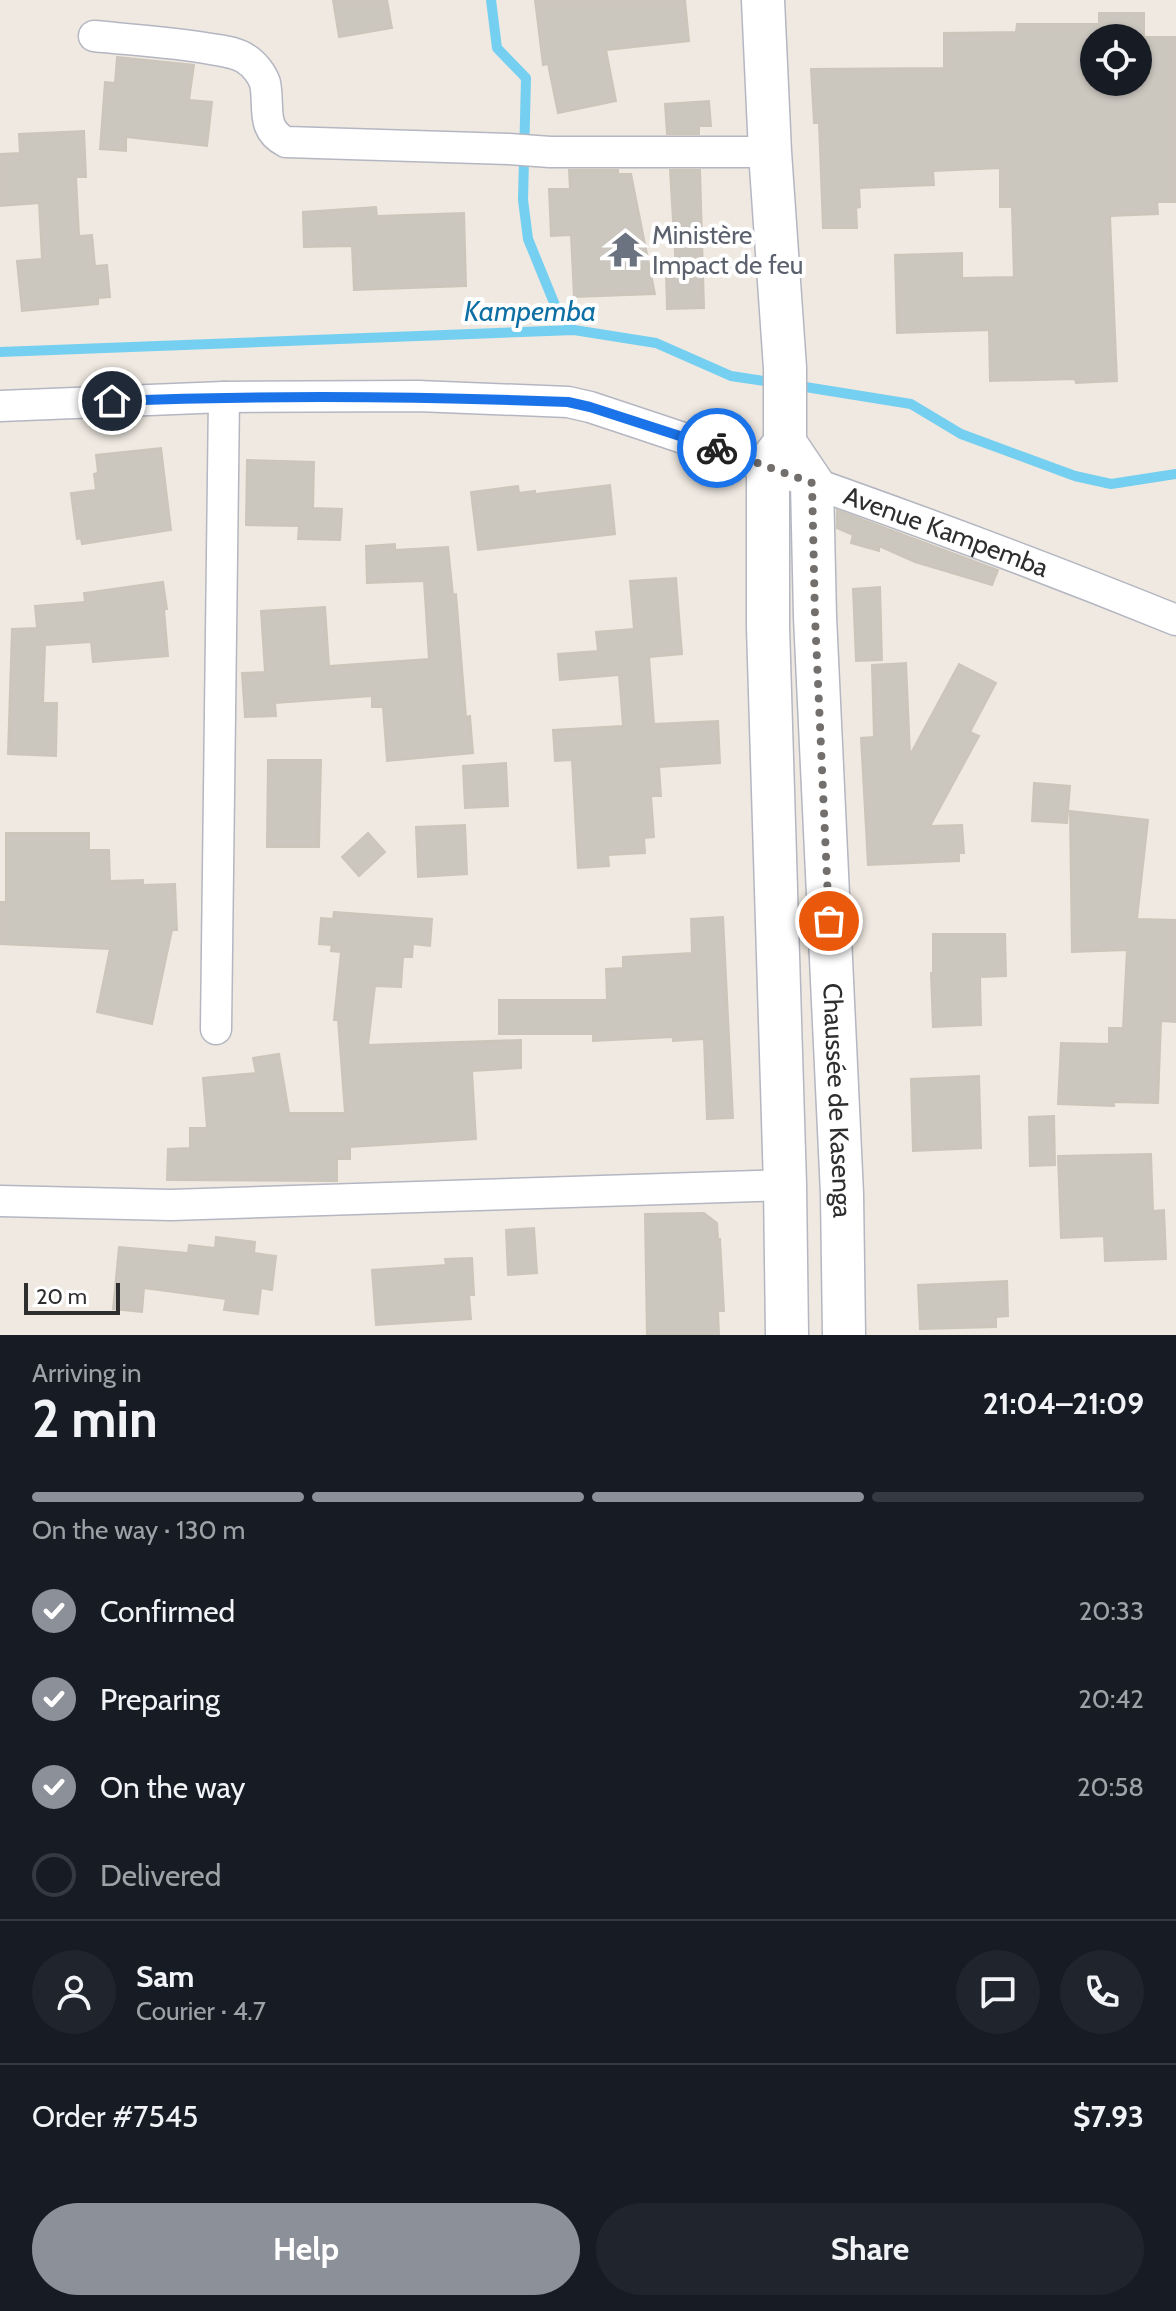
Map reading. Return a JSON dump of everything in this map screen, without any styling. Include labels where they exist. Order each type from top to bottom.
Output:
[{"type":"main road","name":"Chaussée de Kasenga","points":[[763,0],[785,368],[768,627],[787,1335]]},
{"type":"main road","points":[[779,444],[812,483]]},
{"type":"main road","name":"Chaussée de Kasenga","points":[[812,483],[815,617],[842,1194],[844,1335]]},
{"type":"street","points":[[94,36],[190,45],[233,53],[247,59],[264,80],[269,126],[276,137],[286,142],[550,152],[770,152]]},
{"type":"street","points":[[0,406],[224,397],[418,396],[568,402],[779,444]]},
{"type":"street","points":[[216,1029],[224,397]]},
{"type":"street","name":"Avenue Kampemba","points":[[812,483],[1024,558],[1176,620]]},
{"type":"street","points":[[0,1201],[171,1205],[785,1185]]},
{"type":"building","points":[[333,0],[387,0],[392,28],[339,37]]},
{"type":"building","points":[[535,0],[685,0],[689,41],[606,50],[616,101],[558,113],[548,64],[543,65]]},
{"type":"building","points":[[1099,13],[1144,13],[1144,24],[1099,24]]},
{"type":"building","points":[[1017,24],[1080,24],[1080,96],[1152,96],[1152,37],[1176,37],[1176,202],[1157,202],[1158,214],[1110,216],[1117,381],[990,381],[989,330],[897,333],[895,255],[962,253],[962,278],[1014,277],[1012,207],[1000,207],[1000,168],[933,171],[934,185],[859,188],[857,228],[823,228],[819,123],[814,123],[811,69],[944,68],[944,33],[1016,32]]},
{"type":"building","points":[[117,57],[194,65],[189,100],[212,102],[207,146],[126,137],[126,151],[100,149],[105,82],[115,83]]},
{"type":"building","points":[[709,101],[711,126],[699,126],[699,134],[667,134],[665,104]]},
{"type":"building","points":[[84,131],[86,177],[76,177],[79,236],[92,235],[95,266],[107,265],[110,297],[98,298],[98,304],[22,311],[17,261],[42,259],[39,203],[0,206],[0,154],[20,153],[19,134]]},
{"type":"building","points":[[569,170],[618,170],[618,174],[631,174],[655,294],[574,297],[571,235],[551,236],[549,189],[570,189]]},
{"type":"building","points":[[670,170],[700,170],[704,308],[667,309],[666,270],[676,269]]},
{"type":"building","points":[[376,207],[377,216],[464,213],[466,286],[354,290],[352,246],[304,247],[303,212]]},
{"type":"building","points":[[161,448],[171,530],[82,544],[81,538],[77,539],[71,493],[96,490],[96,455]]},
{"type":"building","points":[[247,460],[314,462],[313,508],[342,509],[340,540],[298,539],[299,526],[246,525]]},
{"type":"building","points":[[610,485],[615,534],[478,550],[471,492],[518,486],[519,493],[535,491],[535,494]]},
{"type":"building","points":[[837,510],[998,570],[992,585],[915,562],[879,546],[879,551],[851,543],[853,535],[837,528]]},
{"type":"building","points":[[395,544],[395,550],[448,547],[453,595],[456,594],[466,717],[470,716],[473,753],[387,761],[383,707],[372,707],[372,696],[275,703],[276,716],[245,717],[242,673],[265,672],[261,611],[325,607],[329,666],[429,659],[424,581],[367,583],[366,546]]},
{"type":"building","points":[[676,578],[682,654],[649,657],[654,724],[718,721],[720,763],[659,767],[661,796],[651,796],[654,837],[644,838],[645,853],[608,855],[609,866],[578,868],[572,760],[555,761],[553,730],[623,726],[619,675],[560,680],[558,654],[598,651],[596,632],[634,629],[630,581]]},
{"type":"building","points":[[163,582],[168,656],[93,662],[91,642],[45,645],[43,703],[57,703],[56,756],[8,754],[12,629],[37,628],[35,606],[85,602],[84,593]]},
{"type":"building","points":[[880,587],[882,660],[856,661],[853,589]]},
{"type":"building","points":[[906,663],[910,755],[959,664],[996,683],[970,732],[979,736],[930,826],[962,825],[964,853],[959,853],[959,861],[868,865],[861,738],[874,737],[872,665]]},
{"type":"building","points":[[268,760],[321,760],[319,847],[267,847]]},
{"type":"building","points":[[506,763],[508,806],[465,808],[463,766]]},
{"type":"building","points":[[1034,783],[1070,786],[1067,823],[1032,821]]},
{"type":"building","points":[[1070,811],[1148,820],[1137,919],[1176,920],[1176,1022],[1161,1021],[1158,1103],[1113,1102],[1114,1106],[1058,1104],[1061,1043],[1109,1044],[1109,1028],[1123,1028],[1127,950],[1072,952]]},
{"type":"building","points":[[465,825],[467,874],[418,877],[416,827]]},
{"type":"building","points":[[6,833],[89,833],[89,850],[109,850],[110,881],[143,880],[143,885],[175,884],[177,930],[172,930],[152,1024],[97,1012],[110,949],[0,944],[0,902],[6,902]]},
{"type":"building","points":[[368,833],[385,852],[359,876],[342,857]]},
{"type":"building","points":[[334,912],[432,919],[430,946],[413,944],[412,957],[403,957],[401,987],[375,986],[368,1045],[521,1040],[521,1068],[472,1071],[476,1139],[350,1147],[350,1159],[337,1159],[337,1181],[167,1180],[168,1149],[190,1148],[190,1128],[207,1128],[203,1078],[256,1073],[253,1058],[279,1054],[289,1113],[345,1113],[338,1020],[334,1020],[341,952],[331,951],[332,945],[319,944],[321,918],[333,919]]},
{"type":"building","points":[[723,917],[733,1118],[707,1119],[704,1039],[673,1041],[673,1037],[593,1041],[593,1034],[499,1034],[499,1000],[607,1000],[606,969],[623,968],[623,957],[692,953],[691,919]]},
{"type":"building","points":[[933,934],[1005,934],[1006,976],[980,977],[981,1025],[933,1027]]},
{"type":"building","points":[[979,1076],[981,1148],[913,1151],[911,1079]]},
{"type":"building","points":[[1054,1116],[1055,1165],[1030,1166],[1029,1117]]},
{"type":"building","points":[[1151,1154],[1153,1211],[1164,1210],[1166,1259],[1105,1261],[1104,1236],[1061,1238],[1058,1156]]},
{"type":"building","points":[[704,1213],[717,1223],[720,1239],[724,1311],[718,1311],[719,1335],[647,1335],[645,1214]]},
{"type":"building","points":[[534,1228],[537,1273],[508,1275],[506,1230]]},
{"type":"building","points":[[216,1237],[255,1242],[254,1253],[276,1256],[272,1290],[261,1288],[258,1314],[224,1310],[226,1299],[144,1288],[142,1312],[113,1309],[119,1247],[188,1253],[189,1245],[215,1248]]},
{"type":"building","points":[[472,1258],[474,1295],[469,1295],[471,1319],[376,1325],[372,1270],[446,1265],[445,1259]]},
{"type":"building","points":[[1007,1281],[1008,1316],[996,1317],[996,1327],[920,1329],[918,1285]]},
{"type":"waterway","points":[[491,0],[497,48],[526,78],[523,200],[528,239],[557,310],[574,330]]},
{"type":"waterway","name":"Kampemba","points":[[0,352],[574,330],[656,343],[731,376],[777,383]]},
{"type":"waterway","name":"Kampemba","points":[[793,385],[911,404],[961,434],[1075,476],[1111,484],[1176,474]]},
{"type":"way so far","points":[[717,448],[812,483],[829,921]]},
{"type":"place","name":"Ministère Impact de feu","points":[[626,250]]},
{"type":"route","points":[[112,401],[418,396],[568,402],[717,448]]}]
